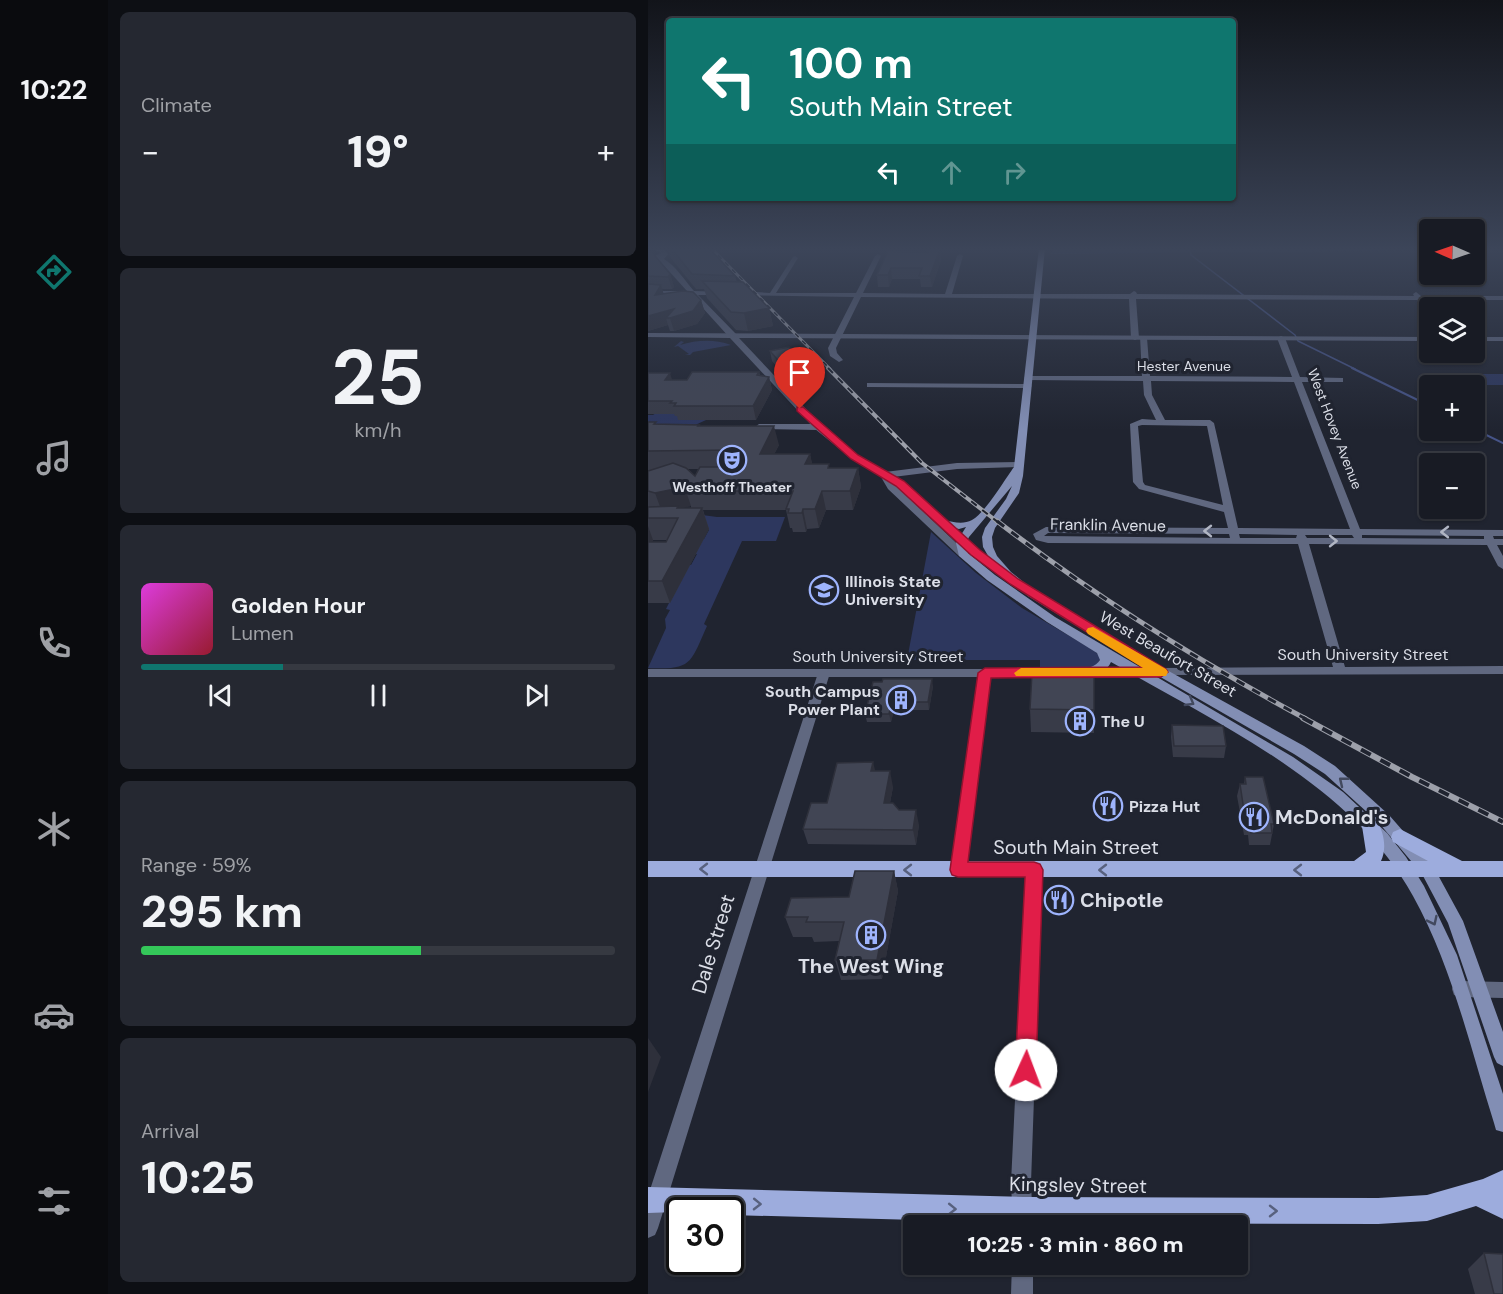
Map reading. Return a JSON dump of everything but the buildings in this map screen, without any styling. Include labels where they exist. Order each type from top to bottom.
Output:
[{"type":"main road","points":[[1014,582],[989,551],[987,539],[990,528],[1009,505],[1017,489],[1035,308]]},
{"type":"main road","points":[[963,554],[962,539],[1006,488],[1019,465]]},
{"type":"main road","points":[[944,523],[959,526],[976,522]]},
{"type":"main road","name":"West Beaufort Street","points":[[963,554],[1032,608],[1309,772],[1371,826],[1405,870]]},
{"type":"main road","name":"West Beaufort Street","points":[[1014,582],[1161,672],[1282,740],[1329,770],[1361,796],[1427,869]]},
{"type":"main road","points":[[1088,674],[1103,666],[1106,660],[1102,650]]},
{"type":"main road","points":[[1356,870],[1374,856],[1376,849],[1371,826]]},
{"type":"main road","points":[[1400,837],[1461,869]]},
{"type":"main road","name":"South Main Street","points":[[648,869],[1503,869]]},
{"type":"main road","points":[[1427,869],[1455,921],[1503,1057]]},
{"type":"main road","points":[[1405,870],[1447,949],[1503,1123]]},
{"type":"main road","name":"Kingsley Street","points":[[1175,1215],[1427,1208],[1477,1193],[1503,1182]]},
{"type":"main road","points":[[1477,1193],[1503,1206]]},
{"type":"main road","name":"Kingsley Street","points":[[652,1200],[961,1215]]},
{"type":"street","name":"West Beaufort Street","points":[[707,308],[818,427],[855,457],[900,484],[1014,582]]},
{"type":"street","points":[[839,360],[832,351],[851,308]]},
{"type":"street","points":[[1135,308],[1150,401],[1159,413],[1162,422]]},
{"type":"street","points":[[648,335],[1419,339]]},
{"type":"street","name":"West Hovey Avenue","points":[[1286,338],[1297,380],[1357,537]]},
{"type":"street","points":[[1485,339],[1503,339]]},
{"type":"street","name":"Hester Avenue","points":[[870,385],[1147,379],[1340,380]]},
{"type":"street","points":[[1229,510],[1141,486],[1138,482],[1134,424],[1210,423],[1235,536]]},
{"type":"street","points":[[745,427],[818,427]]},
{"type":"street","points":[[885,476],[957,466],[1019,465]]},
{"type":"street","name":"West Beaufort Street","points":[[885,476],[891,487],[963,554]]},
{"type":"street","name":"Franklin Avenue","points":[[1235,536],[1048,540],[1038,536],[1039,532],[1046,530],[1235,536],[1488,538],[1503,542]]},
{"type":"street","name":"Franklin Avenue","points":[[1488,538],[1503,533]]},
{"type":"street","points":[[1301,537],[1340,670]]},
{"type":"street","points":[[1488,538],[1503,566]]},
{"type":"street","name":"South University Street","points":[[648,673],[1088,674],[1503,670]]},
{"type":"street","name":"Dale Street","points":[[648,1228],[652,1200],[824,673]]},
{"type":"street","points":[[958,870],[985,673]]},
{"type":"street","points":[[1023,1215],[1021,1184],[1034,870]]},
{"type":"street","points":[[1460,989],[1503,990]]},
{"type":"street","points":[[1022,1294],[1023,1275]]},
{"type":"shaded area","points":[[681,341],[684,342],[680,345],[705,341],[731,345],[685,355],[689,354],[678,346],[674,347]]},
{"type":"shaded area","points":[[1503,374],[1503,385],[1485,385],[1485,375],[1464,375]]},
{"type":"shaded area","points":[[663,408],[680,416],[679,420],[706,420],[648,440],[648,415],[653,415]]},
{"type":"shaded area","points":[[695,514],[717,517],[785,517],[776,541],[742,541],[704,624],[707,626],[688,662],[673,668],[648,668],[666,628],[665,619],[670,610],[666,609],[688,565],[691,565],[697,554],[693,554],[700,540],[704,539],[709,530]]},
{"type":"shaded area","points":[[931,532],[976,573],[1022,608],[1095,651],[1101,658],[1096,667],[1040,669],[1040,660],[907,660]]},
{"type":"waterway","points":[[1260,308],[1295,335],[1298,341],[1355,369]]},
{"type":"waterway","points":[[1352,368],[1419,401]]},
{"type":"waterway","points":[[1485,434],[1503,443]]},
{"type":"railway","points":[[770,308],[830,369]]},
{"type":"railway","points":[[828,368],[922,463],[999,523]]},
{"type":"railway","points":[[997,521],[1071,575],[1186,651],[1306,719]]},
{"type":"railway","points":[[1303,718],[1412,777],[1503,822]]},
{"type":"slow traffic","points":[[1021,673],[1161,672],[1093,631]]},
{"type":"place","name":"Westhoff Theater","points":[[732,460]]},
{"type":"place","name":"Illinois State University","points":[[824,590]]},
{"type":"place","name":"South Campus Power Plant","points":[[901,700]]},
{"type":"place","name":"The U","points":[[1080,721]]},
{"type":"place","name":"Pizza Hut","points":[[1108,806]]},
{"type":"place","name":"McDonald's","points":[[1254,817]]},
{"type":"place","name":"Chipotle","points":[[1059,900]]},
{"type":"place","name":"The West Wing","points":[[871,935]]},
{"type":"route","points":[[800,409],[840,446],[900,484],[976,552],[1014,582],[1161,672],[985,673],[958,870],[1034,870],[1026,1070]]}]
